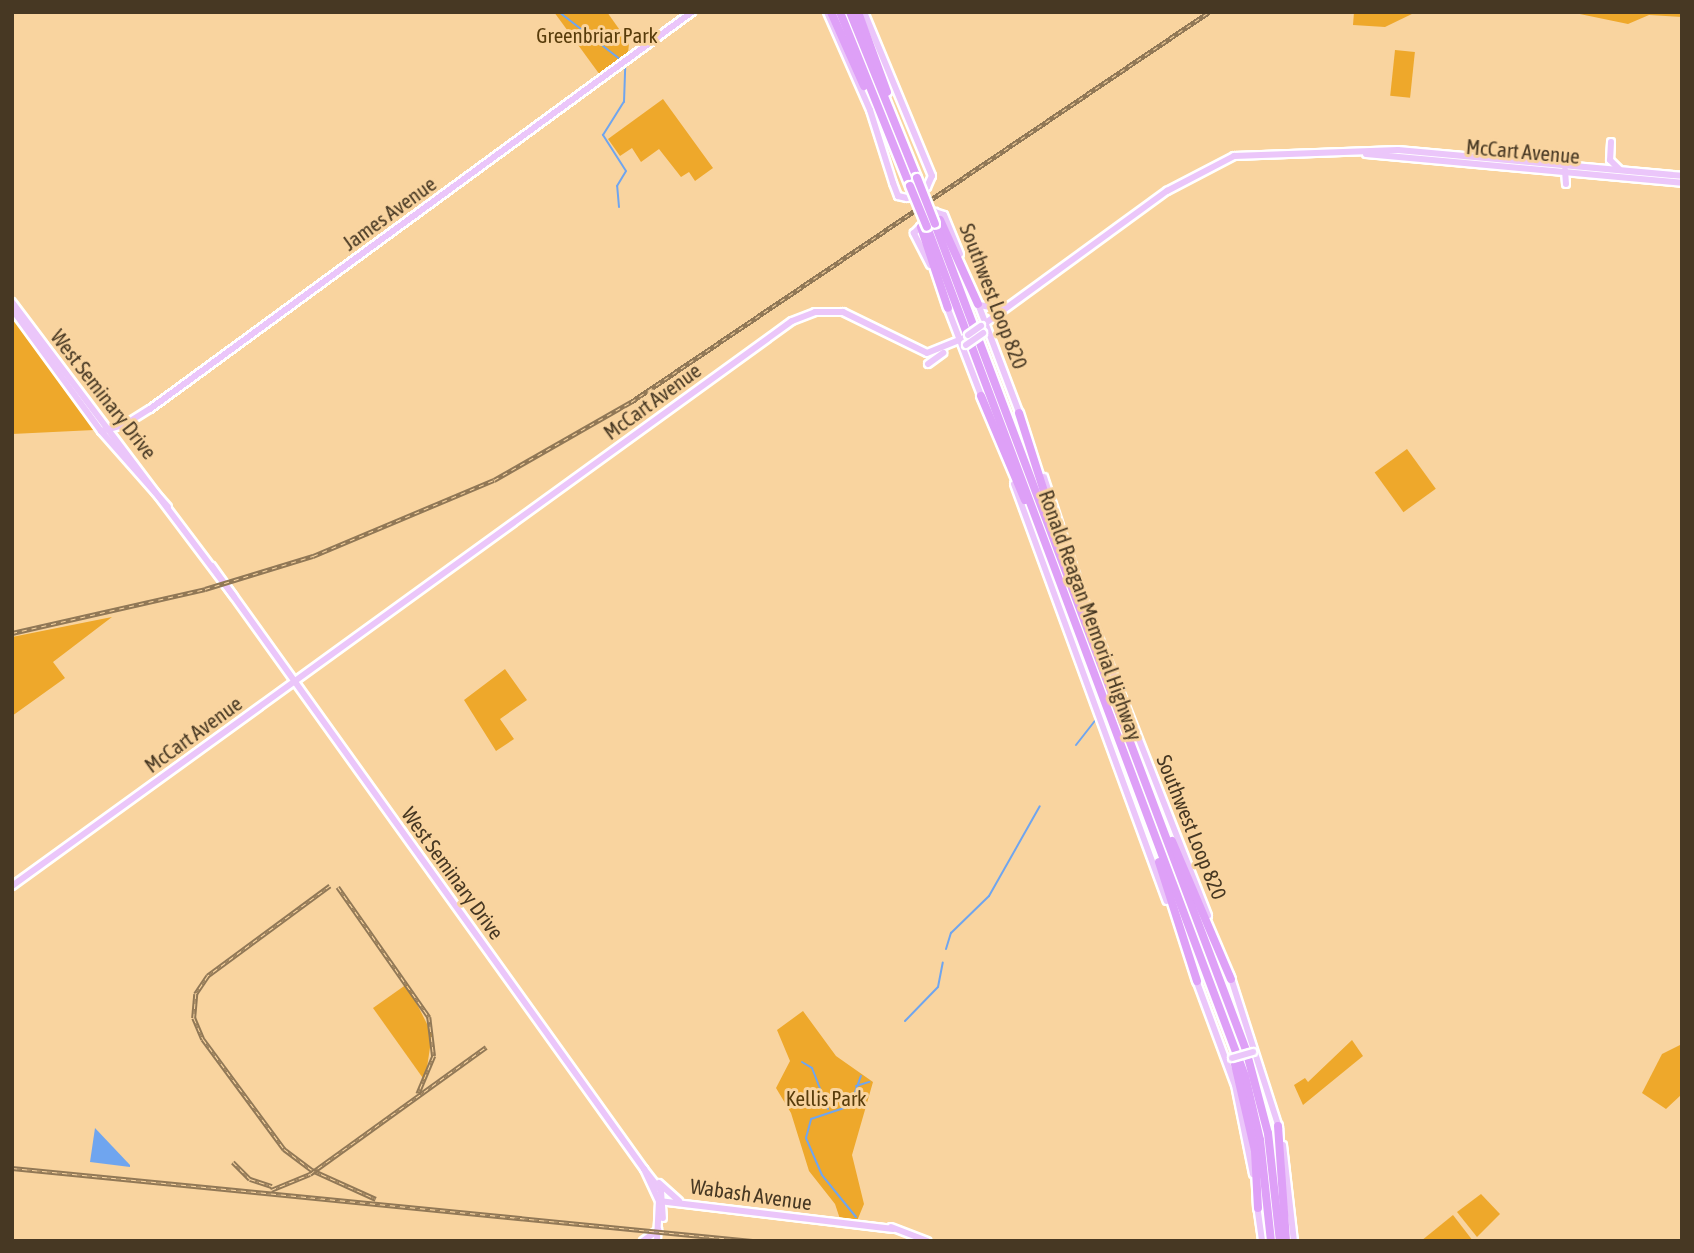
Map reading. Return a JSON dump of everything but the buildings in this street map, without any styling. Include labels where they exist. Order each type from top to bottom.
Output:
[{"type":"highway","points":[[829,12],[879,109]]},
{"type":"highway","name":"Ronald Reagan Memorial Highway","points":[[840,12],[910,186],[931,224],[1068,575],[1256,1082],[1280,1241]]},
{"type":"highway","name":"Ronald Reagan Memorial Highway","points":[[850,12],[919,178],[931,224],[1042,533],[1228,1028],[1257,1122],[1271,1241]]},
{"type":"highway","points":[[858,12],[892,116]]},
{"type":"highway","points":[[931,224],[978,304]]},
{"type":"highway","points":[[931,224],[948,308]]},
{"type":"highway","points":[[981,396],[1042,533]]},
{"type":"highway","points":[[1019,413],[1068,575]]},
{"type":"highway","points":[[1156,814],[1231,979]]},
{"type":"highway","points":[[1151,825],[1197,981]]},
{"type":"highway","points":[[1228,1028],[1252,1136],[1258,1208]]},
{"type":"highway","points":[[1278,1126],[1286,1241]]},
{"type":"main road","name":"James Avenue","points":[[104,430],[150,409],[692,12]]},
{"type":"main road","points":[[829,12],[870,110],[898,196],[907,198],[928,187],[932,178],[864,12]]},
{"type":"main road","points":[[1611,142],[1610,160],[1624,172]]},
{"type":"main road","name":"McCart Avenue","points":[[12,886],[800,316],[843,312],[921,352],[964,346],[1006,308],[1218,160],[1281,150],[1360,153],[1651,177],[1682,176]]},
{"type":"main road","name":"McCart Avenue","points":[[1360,153],[1434,152],[1624,172],[1682,183]]},
{"type":"main road","points":[[1564,170],[1566,184]]},
{"type":"main road","name":"Southwest Loop 820","points":[[1262,1241],[1247,1132],[1222,1048],[964,346],[914,233],[935,212],[944,215],[978,304],[983,327],[996,350],[1019,413],[1084,599],[1231,979],[1278,1126],[1294,1241]]},
{"type":"main road","name":"West Seminary Drive","points":[[12,302],[38,341]]},
{"type":"main road","points":[[978,304],[991,311],[1006,308]]},
{"type":"main road","name":"West Seminary Drive","points":[[12,309],[212,566],[644,1169],[661,1201],[659,1241]]},
{"type":"main road","points":[[928,364],[947,349],[964,346]]},
{"type":"main road","points":[[1222,1048],[1232,1058],[1254,1048]]},
{"type":"main road","name":"West Seminary Drive","points":[[644,1169],[654,1179],[661,1201],[663,1216],[659,1241]]},
{"type":"main road","points":[[654,1179],[681,1203],[663,1216]]},
{"type":"main road","name":"Wabash Avenue","points":[[661,1201],[862,1224],[893,1229],[927,1241]]},
{"type":"main road","points":[[643,1241],[660,1228]]},
{"type":"green space","name":"Greenbriar Park","points":[[554,12],[607,12],[629,43],[628,54],[600,75]]},
{"type":"green space","points":[[1354,12],[1416,12],[1385,27],[1353,25]]},
{"type":"green space","points":[[1570,12],[1682,12],[1682,17],[1649,15],[1628,24]]},
{"type":"green space","points":[[1395,50],[1415,52],[1410,98],[1390,96]]},
{"type":"green space","points":[[663,99],[713,168],[695,181],[689,172],[681,177],[659,149],[641,162],[632,148],[620,156],[608,139]]},
{"type":"green space","points":[[12,313],[95,426],[94,430],[12,434]]},
{"type":"green space","points":[[1407,449],[1436,489],[1403,512],[1375,473]]},
{"type":"green space","points":[[112,617],[53,662],[65,678],[12,716],[12,637]]},
{"type":"green space","points":[[505,669],[527,700],[500,719],[514,739],[496,751],[464,700]]},
{"type":"green space","points":[[407,984],[432,1034],[425,1081],[373,1008]]},
{"type":"green space","name":"Kellis Park","points":[[803,1011],[836,1056],[873,1082],[852,1155],[864,1204],[857,1221],[840,1219],[835,1204],[809,1171],[791,1113],[776,1088],[790,1061],[777,1030]]},
{"type":"green space","points":[[1352,1040],[1363,1056],[1303,1105],[1294,1085],[1305,1078],[1308,1082]]},
{"type":"green space","points":[[1682,1044],[1682,1094],[1666,1109],[1642,1093],[1662,1054]]},
{"type":"green space","points":[[1481,1194],[1500,1214],[1477,1237],[1457,1212]]},
{"type":"green space","points":[[1453,1215],[1473,1241],[1421,1241]]},
{"type":"water","points":[[95,1128],[130,1165],[130,1167],[90,1162]]},
{"type":"waterway","points":[[559,12],[621,60]]},
{"type":"waterway","points":[[619,207],[617,186],[626,171],[603,135],[624,102],[625,68]]},
{"type":"waterway","points":[[1076,745],[1096,719]]},
{"type":"waterway","points":[[946,949],[951,933],[989,896],[1040,806]]},
{"type":"waterway","points":[[905,1021],[938,987],[943,962]]},
{"type":"waterway","points":[[802,1062],[812,1068],[828,1109]]},
{"type":"waterway","points":[[856,1217],[822,1175],[806,1138],[811,1119],[850,1106],[861,1076]]},
{"type":"waterway","points":[[856,1086],[869,1082]]},
{"type":"railway","points":[[12,633],[205,589],[313,556],[494,480],[631,402],[1209,12]]},
{"type":"railway","points":[[330,886],[208,976],[196,994],[194,1018],[203,1039],[284,1149],[312,1170],[376,1199]]},
{"type":"railway","points":[[338,887],[429,1017],[434,1056],[418,1094]]},
{"type":"railway","points":[[271,1190],[310,1174],[486,1047]]},
{"type":"railway","points":[[233,1162],[250,1179],[272,1186]]},
{"type":"railway","points":[[12,1168],[752,1241]]}]
